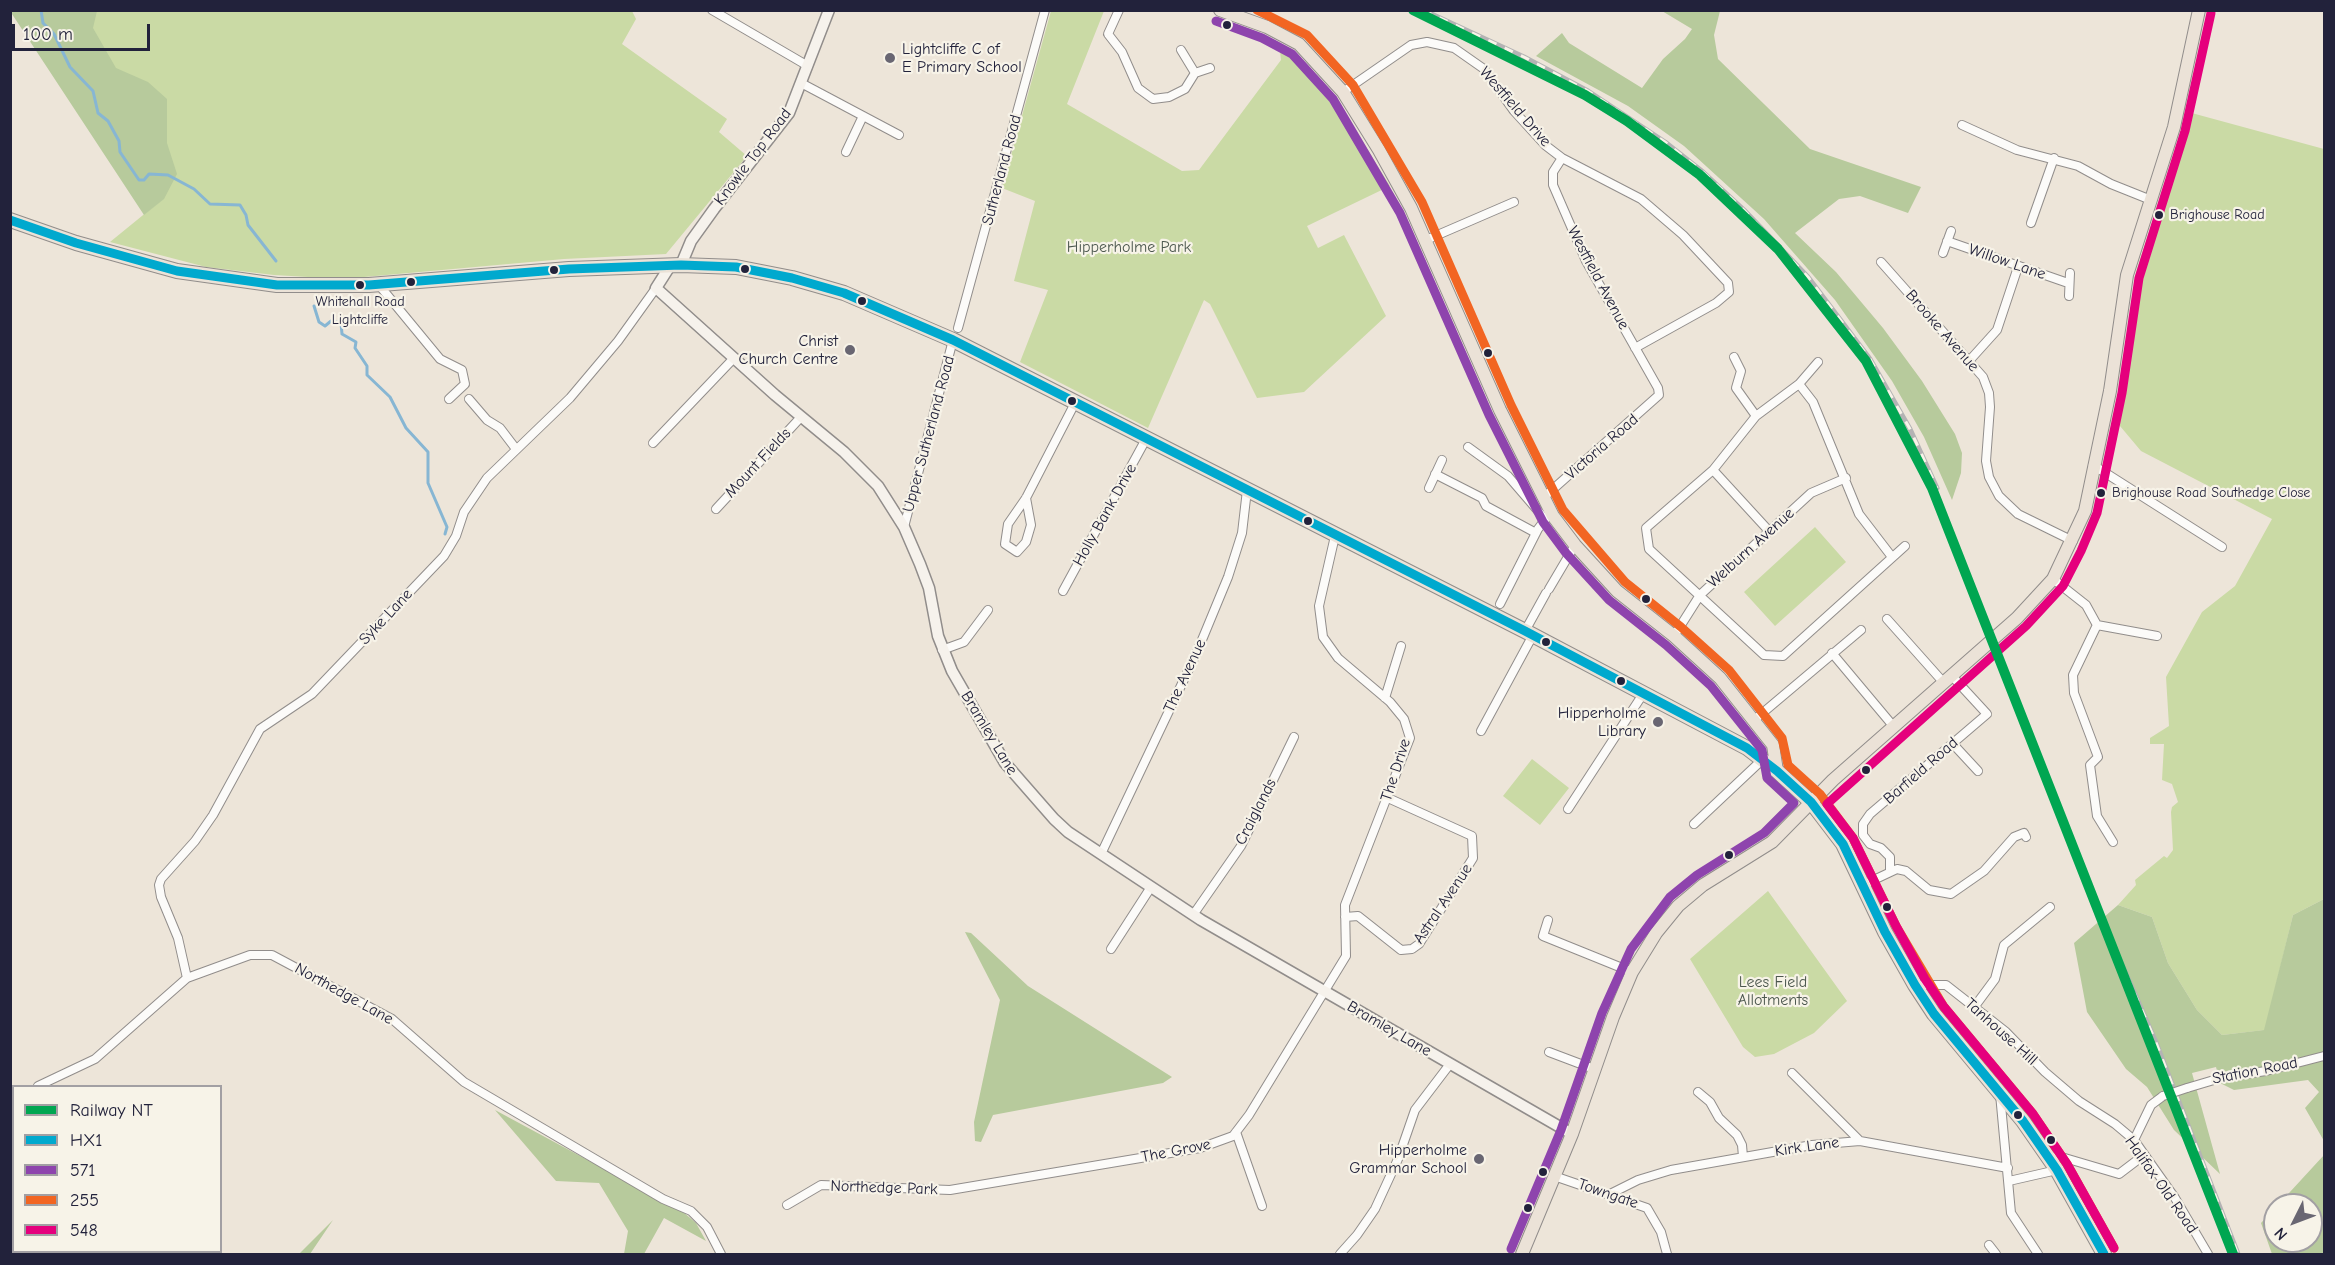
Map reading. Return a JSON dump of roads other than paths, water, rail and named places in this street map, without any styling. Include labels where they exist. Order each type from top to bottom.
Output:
[{"type":"highway","points":[[10,219],[76,243],[177,271],[277,285],[379,284],[569,269],[736,267],[792,278],[844,293],[956,334],[1075,403],[1529,633],[1747,748],[1778,771],[1811,802],[1843,844],[1885,932],[1915,985],[1934,1014],[2049,1158],[2104,1254]]},
{"type":"main road","points":[[1220,10],[1248,14],[1299,45],[1343,92],[1392,173],[1426,240],[1490,388],[1543,498],[1548,515],[1617,591],[1674,636],[1720,678],[1773,745],[1778,771]]},
{"type":"main road","points":[[1522,1254],[1572,1134],[1594,1069],[1632,972],[1641,955],[1678,906],[1703,885],[1772,842],[1811,802],[1894,726],[2017,618],[2053,579],[2085,511],[2109,395],[2127,275],[2174,127],[2199,10]]},
{"type":"street","points":[[712,10],[808,66]]},
{"type":"street","name":"Knowle Top Road","points":[[675,266],[714,209],[789,112],[829,10]]},
{"type":"street","name":"Sutherland Road","points":[[956,334],[1045,10]]},
{"type":"street","points":[[1119,10],[1108,34],[1122,51],[1138,88],[1153,99],[1169,97],[1185,89],[1195,73],[1210,68]]},
{"type":"street","name":"Westfield Drive","points":[[1343,92],[1411,45],[1427,42],[1454,48],[1484,69],[1514,111],[1545,145],[1562,158],[1641,199],[1683,235],[1730,288],[1725,297],[1716,303],[1635,348]]},
{"type":"street","points":[[1181,50],[1195,73]]},
{"type":"street","points":[[801,83],[899,135]]},
{"type":"street","points":[[846,152],[863,116]]},
{"type":"street","points":[[1962,125],[2017,150],[2078,166],[2110,184],[2151,200]]},
{"type":"street","name":"Westfield Avenue","points":[[1562,158],[1553,172],[1553,185],[1583,254],[1659,395]]},
{"type":"street","points":[[2031,223],[2054,158]]},
{"type":"street","points":[[1426,240],[1514,202]]},
{"type":"street","name":"Willow Lane","points":[[1943,253],[1951,231]]},
{"type":"street","name":"Willow Lane","points":[[1947,241],[2068,283]]},
{"type":"street","name":"Brooke Avenue","points":[[1881,262],[1983,377],[1989,393],[1986,461],[1996,491],[2018,514],[2073,540]]},
{"type":"street","name":"Syke Lane","points":[[188,978],[178,938],[161,897],[161,879],[195,841],[213,815],[260,729],[312,694],[444,556],[456,536],[464,513],[487,478],[570,398],[618,341],[656,288],[675,266]]},
{"type":"street","points":[[1969,361],[1997,330],[2018,267]]},
{"type":"street","name":"Willow Lane","points":[[2069,296],[2070,273]]},
{"type":"street","points":[[379,284],[440,359],[462,370],[465,384],[449,399]]},
{"type":"street","name":"Bramley Lane","points":[[656,288],[871,478],[904,527],[929,588],[942,650],[1005,763],[1068,832],[1193,915],[1572,1134]]},
{"type":"street","name":"Upper Sutherland Road","points":[[904,527],[956,334]]},
{"type":"street","points":[[1734,357],[1741,371],[1736,388],[1756,416]]},
{"type":"street","points":[[653,443],[734,358]]},
{"type":"street","points":[[1818,362],[1799,384],[1756,416],[1713,470],[1646,528],[1649,549],[1764,655],[1783,656],[1886,566],[1892,557],[1905,546]]},
{"type":"street","points":[[1799,384],[1813,402],[1859,514],[1892,557]]},
{"type":"street","name":"Victoria Road","points":[[1543,498],[1659,395]]},
{"type":"street","points":[[469,399],[487,420],[500,428],[516,449]]},
{"type":"street","points":[[1026,498],[1031,525],[1026,542],[1017,552],[1005,544],[1008,524],[1026,498],[1075,403]]},
{"type":"street","name":"Mount Fields","points":[[716,509],[801,417]]},
{"type":"street","name":"Holly Bank Drive","points":[[1063,591],[1146,439]]},
{"type":"street","points":[[1468,447],[1508,476],[1548,515],[1536,533],[1500,604]]},
{"type":"street","points":[[1429,488],[1442,460]]},
{"type":"street","points":[[2093,465],[2222,547]]},
{"type":"street","points":[[1713,470],[1769,531]]},
{"type":"street","points":[[1435,474],[1482,498],[1486,506],[1536,533]]},
{"type":"street","name":"Welburn Avenue","points":[[1674,636],[1700,595],[1769,531],[1811,493],[1846,478]]},
{"type":"street","name":"The Avenue","points":[[1101,854],[1197,652],[1228,577],[1242,533],[1247,490]]},
{"type":"street","name":"The Drive","points":[[1323,991],[1346,957],[1345,905],[1410,738],[1404,719],[1385,698],[1338,658],[1323,637],[1319,606],[1335,536]]},
{"type":"street","points":[[1481,731],[1547,591],[1575,545]]},
{"type":"street","points":[[2053,579],[2086,605],[2097,625]]},
{"type":"street","points":[[942,650],[964,642],[988,610]]},
{"type":"street","points":[[1887,619],[1948,680]]},
{"type":"street","points":[[2097,625],[2157,636]]},
{"type":"street","points":[[2097,625],[2073,675],[2074,693],[2098,757],[2090,765],[2097,816],[2113,842]]},
{"type":"street","points":[[1753,721],[1860,630]]},
{"type":"street","points":[[1385,698],[1401,646]]},
{"type":"street","points":[[1832,653],[1894,726]]},
{"type":"street","name":"Barfield Road","points":[[1890,872],[1890,857],[1881,848],[1870,844],[1863,835],[1863,824],[1870,814],[1987,714],[1948,680]]},
{"type":"street","points":[[1568,809],[1643,694]]},
{"type":"street","name":"Craiglands","points":[[1193,915],[1240,846],[1294,737]]},
{"type":"street","points":[[1953,744],[1978,771]]},
{"type":"street","points":[[1694,824],[1762,760]]},
{"type":"street","name":"Astral Avenue","points":[[1345,917],[1358,916],[1401,950],[1413,949],[1419,944],[1473,858],[1472,836],[1388,798]]},
{"type":"street","points":[[1863,885],[1897,869],[1906,871],[1929,890],[1952,894],[1984,871],[2014,837],[2024,833],[2026,837]]},
{"type":"street","points":[[1111,949],[1151,887]]},
{"type":"street","points":[[1975,1005],[1995,979],[2004,945],[2050,907]]},
{"type":"street","points":[[1548,920],[1543,936],[1632,972]]},
{"type":"street","name":"Northedge Lane","points":[[40,1085],[95,1059],[188,978],[250,955],[273,955],[392,1019],[464,1082],[663,1199],[692,1211],[707,1227],[721,1254]]},
{"type":"street","name":"Tanhouse Hill","points":[[1915,985],[1946,985],[1975,1005],[2079,1101]]},
{"type":"street","name":"The Grove","points":[[950,1190],[1200,1148],[1233,1136],[1250,1115],[1323,991]]},
{"type":"street","points":[[1549,1052],[1594,1069]]},
{"type":"street","name":"Station Road","points":[[2134,1140],[2151,1105],[2163,1096],[2224,1077],[2266,1071],[2325,1056]]},
{"type":"street","points":[[1340,1254],[1358,1235],[1375,1209],[1398,1159],[1415,1110],[1450,1064]]},
{"type":"street","points":[[1792,1073],[1860,1141]]},
{"type":"street","points":[[1698,1092],[1710,1101],[1719,1118],[1737,1135],[1742,1145],[1743,1157]]},
{"type":"street","points":[[2000,1094],[2012,1213],[2038,1254]]},
{"type":"street","name":"Halifax Old Road","points":[[2079,1101],[2115,1124],[2134,1140],[2175,1198],[2208,1254]]},
{"type":"street","points":[[1236,1132],[1262,1206]]},
{"type":"street","name":"Kirk Lane","points":[[1610,1194],[1638,1180],[1671,1170],[1812,1144],[1860,1141],[2008,1168]]},
{"type":"street","points":[[2049,1158],[2058,1156],[2119,1174],[2144,1155]]},
{"type":"street","points":[[2009,1181],[2057,1170]]},
{"type":"street","name":"Towngate","points":[[1554,1176],[1647,1208],[1661,1232],[1667,1254]]},
{"type":"street","name":"Northedge Park","points":[[786,1205],[821,1185],[950,1190]]},
{"type":"street","points":[[1989,1245],[1996,1254]]},
{"type":"waterway","points":[[41,10],[43,23],[54,34],[70,67],[93,91],[98,113],[108,121],[119,141],[120,152],[139,180],[144,180],[149,174],[168,175],[194,189],[210,204],[240,205],[246,215],[248,225],[276,261]]},
{"type":"waterway","points":[[314,306],[319,322],[325,326],[331,321],[341,323],[342,334],[356,342],[355,348],[367,366],[367,375],[390,397],[406,428],[428,452],[428,483],[447,527],[445,534]]},
{"type":"railway","points":[[1423,10],[1524,57],[1588,91],[1665,142],[1703,172],[1744,210],[1808,277],[1870,359],[1910,429],[1937,488]]},
{"type":"railway","points":[[2120,960],[2155,1040],[2238,1254]]},
{"type":"rail line","name":"NT","points":[[1413,10],[1585,95],[1627,121],[1700,175],[1778,249],[1866,361],[1932,488],[2233,1254]]},
{"type":"place","name":"Lightcliffe C of E Primary School","points":[[890,58]]},
{"type":"place","name":"Brighouse Road","points":[[2159,215]]},
{"type":"place","name":"Whitehall Road Lightcliffe","points":[[360,285]]},
{"type":"place","name":"Christ Church Centre","points":[[850,350]]},
{"type":"place","name":"Brighouse Road Southedge Close","points":[[2101,493]]},
{"type":"place","name":"Hipperholme Library","points":[[1658,722]]},
{"type":"place","name":"Hipperholme Grammar School","points":[[1479,1159]]},
{"type":"park label","name":"Hipperholme Park","points":[[1129,247]]},
{"type":"park label","name":"Lees Field Allotments","points":[[1773,991]]}]
